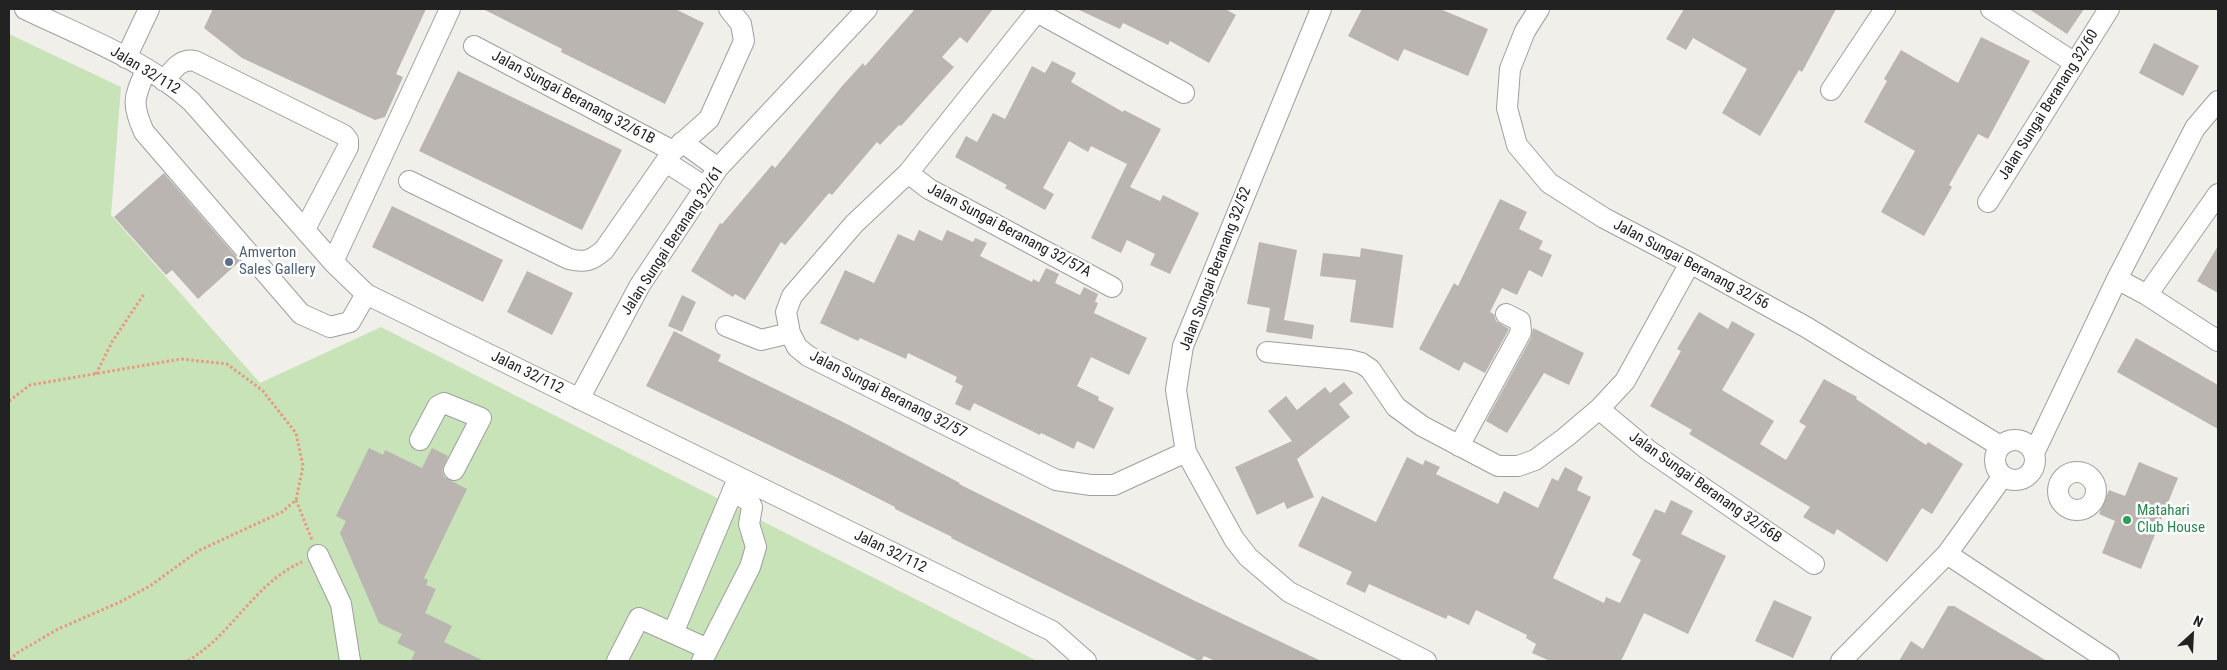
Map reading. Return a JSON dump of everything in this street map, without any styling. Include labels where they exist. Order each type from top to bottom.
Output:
[{"type":"street","name":"Jalan 32/112","points":[[25,9],[126,58],[164,81],[191,101],[333,262],[366,294],[579,399],[735,484],[1052,631],[1086,661]]},
{"type":"street","points":[[126,58],[149,9]]},
{"type":"street","points":[[333,262],[450,9]]},
{"type":"street","name":"Jalan Sungai Beranang 32/61","points":[[579,399],[640,285],[718,168],[867,9]]},
{"type":"street","name":"Jalan Sungai Beranang 32/52","points":[[1320,9],[1183,346],[1176,390],[1186,452],[1234,539],[1248,557],[1264,572],[1289,592],[1317,608],[1426,661]]},
{"type":"street","name":"Jalan Sungai Beranang 32/56","points":[[1540,9],[1526,31],[1510,69],[1507,108],[1517,145],[1549,182],[1604,218],[1806,327],[2000,446]]},
{"type":"street","points":[[1831,90],[1885,9]]},
{"type":"street","points":[[1991,9],[2075,64]]},
{"type":"street","name":"Jalan Sungai Beranang 32/60","points":[[1988,202],[2109,9]]},
{"type":"street","points":[[1038,11],[1184,93]]},
{"type":"street","name":"Jalan Sungai Beranang 32/57","points":[[1038,11],[908,174],[854,224],[792,296],[786,312],[790,333],[797,347],[808,356],[1056,480],[1091,485],[1114,484],[1186,452]]},
{"type":"street","points":[[409,181],[568,259],[582,262],[596,258],[604,250],[674,152],[709,119],[744,41],[735,16]]},
{"type":"street","name":"Jalan Sungai Beranang 32/61B","points":[[474,46],[674,152]]},
{"type":"street","points":[[164,81],[180,63],[187,60],[195,61],[344,135],[348,140],[348,147],[305,229]]},
{"type":"street","points":[[146,70],[135,95],[135,113],[144,132],[301,314],[330,327],[350,322],[366,294]]},
{"type":"street","points":[[2059,485],[2034,461],[2030,447],[2019,440],[2012,440],[2000,446],[1994,458],[1998,471],[2010,479],[2023,478],[2034,461],[2117,279],[2195,128],[2218,101]]},
{"type":"street","points":[[674,152],[718,168]]},
{"type":"street","points":[[674,152],[705,187]]},
{"type":"street","name":"Jalan Sungai Beranang 32/57A","points":[[908,174],[929,189],[1112,287]]},
{"type":"street","points":[[2147,295],[2218,194]]},
{"type":"street","points":[[1267,352],[1349,360],[1361,363],[1370,369],[1396,407],[1422,426],[1498,466],[1518,466],[1535,460],[1599,409],[1625,381],[1690,263]]},
{"type":"street","points":[[2117,279],[2147,295],[2218,341]]},
{"type":"street","points":[[1459,446],[1520,332],[1520,321],[1506,314]]},
{"type":"street","points":[[726,326],[761,340],[790,333]]},
{"type":"street","points":[[420,440],[438,406],[444,403],[481,418],[454,470]]},
{"type":"street","name":"Jalan Sungai Beranang 32/56B","points":[[1599,409],[1648,450],[1814,564]]},
{"type":"street","points":[[1841,661],[1946,554],[2003,476]]},
{"type":"street","points":[[617,661],[639,618],[673,633],[705,655],[750,567],[756,547],[750,524],[752,508],[750,501],[735,484],[673,633]]},
{"type":"street","points":[[1946,554],[2109,661]]},
{"type":"street","points":[[318,555],[341,604],[350,661]]},
{"type":"path","points":[[96,374],[112,342],[144,294]]},
{"type":"path","points":[[9,401],[30,384],[181,359],[227,364],[262,390],[296,433],[303,466],[296,500],[318,555],[293,566],[264,588],[212,642],[188,661]]},
{"type":"path","points":[[9,661],[17,653],[58,629],[118,603],[150,586],[198,551],[282,512],[296,500]]},
{"type":"green space","points":[[9,34],[121,87],[111,215],[260,383],[381,327],[1037,661],[9,661]]},
{"type":"building","points":[[213,9],[426,9],[396,74],[403,77],[385,117],[375,120],[242,58],[204,28]]},
{"type":"building","points":[[483,9],[675,9],[704,23],[665,104],[561,52],[562,49]]},
{"type":"building","points":[[915,9],[993,9],[967,43],[960,37],[942,57],[954,67],[901,126],[899,125],[880,145],[877,142],[832,195],[829,193],[785,245],[781,242],[745,300],[735,294],[733,297],[691,271],[720,223],[722,224],[772,165],[775,168],[843,85],[863,63],[865,66]]},
{"type":"building","points":[[1077,9],[1225,9],[1236,15],[1209,63],[1170,41],[1168,45],[1123,23],[1120,29]]},
{"type":"building","points":[[1362,9],[1440,9],[1488,29],[1468,76],[1404,49],[1398,61],[1348,36]]},
{"type":"building","points":[[1684,9],[1836,9],[1802,72],[1799,70],[1760,136],[1722,113],[1747,69],[1693,38],[1686,50],[1666,39]]},
{"type":"building","points":[[2029,9],[2084,9],[2067,34]]},
{"type":"building","points":[[1981,37],[2030,61],[1988,139],[1978,134],[1949,185],[1952,187],[1924,236],[1881,212],[1915,151],[1864,122],[1887,81],[1884,79],[1901,50],[1958,83]]},
{"type":"building","points":[[2154,43],[2199,66],[2183,96],[2139,73]]},
{"type":"building","points":[[1052,61],[1076,73],[1071,82],[1123,112],[1124,110],[1161,129],[1130,187],[1160,201],[1163,195],[1199,213],[1170,274],[1150,265],[1155,254],[1127,240],[1121,253],[1091,238],[1127,164],[1091,146],[1088,152],[1069,141],[1043,188],[1054,194],[1045,210],[1005,188],[1007,185],[955,157],[966,136],[977,142],[993,113],[1005,119],[1032,66],[1045,73]]},
{"type":"building","points":[[458,71],[622,150],[582,230],[419,151]]},
{"type":"building","points":[[164,173],[240,261],[198,299],[172,270],[166,275],[114,217]]},
{"type":"building","points":[[1500,199],[1527,212],[1519,229],[1543,241],[1539,249],[1552,255],[1542,277],[1529,270],[1517,295],[1502,288],[1490,312],[1494,314],[1496,321],[1509,329],[1485,373],[1464,362],[1459,371],[1419,349],[1454,283],[1458,286]]},
{"type":"building","points":[[392,206],[503,260],[483,302],[372,247]]},
{"type":"building","points":[[919,230],[942,241],[947,230],[973,242],[975,238],[987,243],[980,256],[1032,282],[1033,279],[1039,282],[1046,268],[1059,274],[1055,283],[1080,295],[1084,287],[1098,294],[1095,302],[1098,303],[1094,313],[1147,338],[1129,375],[1091,357],[1077,386],[1099,397],[1098,400],[1114,408],[1094,449],[1077,441],[1074,449],[974,403],[970,411],[955,404],[963,386],[955,382],[957,377],[908,353],[906,359],[860,338],[858,341],[820,323],[845,270],[874,283],[898,234],[914,241]]},
{"type":"building","points":[[1259,242],[1297,250],[1284,320],[1314,325],[1312,339],[1266,332],[1270,308],[1247,304]]},
{"type":"building","points":[[2218,246],[2218,293],[2197,281]]},
{"type":"building","points":[[1361,248],[1403,255],[1393,328],[1350,322],[1356,280],[1320,276],[1323,253],[1360,257]]},
{"type":"building","points":[[527,271],[573,293],[552,335],[507,312]]},
{"type":"building","points":[[682,295],[696,302],[682,332],[668,326]]},
{"type":"building","points":[[1699,312],[1728,329],[1732,321],[1755,334],[1722,390],[1774,421],[1760,444],[1786,460],[1806,426],[1799,422],[1824,379],[1857,397],[1856,399],[1926,445],[1928,442],[1963,464],[1932,514],[1922,508],[1887,562],[1837,529],[1834,535],[1803,517],[1810,507],[1689,434],[1692,430],[1650,406],[1681,351],[1677,349]]},
{"type":"building","points":[[1533,328],[1584,353],[1569,385],[1544,373],[1507,433],[1486,421],[1531,338]]},
{"type":"building","points":[[674,331],[721,355],[718,361],[847,424],[959,484],[1321,661],[1215,661],[1204,656],[1199,661],[951,538],[838,478],[646,386]]},
{"type":"building","points":[[2136,338],[2218,385],[2218,429],[2117,372]]},
{"type":"building","points":[[1344,382],[1353,393],[1339,404],[1350,417],[1297,459],[1314,497],[1287,509],[1284,502],[1257,515],[1235,467],[1292,441],[1268,411],[1286,396],[1297,410],[1325,387],[1330,393]]},
{"type":"building","points":[[369,448],[383,455],[385,450],[422,468],[432,448],[448,456],[442,470],[444,477],[467,489],[424,578],[428,580],[426,585],[436,589],[425,613],[452,626],[444,642],[484,661],[411,661],[415,652],[397,643],[402,634],[379,623],[340,533],[346,521],[336,516]]},
{"type":"building","points":[[1407,457],[1423,465],[1425,460],[1440,467],[1436,474],[1498,504],[1504,491],[1538,508],[1552,478],[1558,481],[1565,467],[1583,477],[1577,490],[1591,497],[1553,578],[1604,603],[1606,597],[1620,603],[1641,560],[1632,555],[1655,509],[1665,513],[1671,500],[1693,511],[1681,534],[1726,556],[1688,634],[1644,613],[1621,661],[1550,661],[1532,653],[1536,644],[1526,638],[1527,635],[1476,610],[1469,625],[1448,615],[1446,619],[1369,584],[1365,593],[1346,584],[1352,572],[1298,546],[1322,496],[1376,522]]},
{"type":"building","points":[[2139,462],[2178,478],[2141,569],[2102,553],[2115,521],[2099,514],[2109,490],[2125,496]]},
{"type":"building","points":[[1774,600],[1812,617],[1793,658],[1755,641]]},
{"type":"building","points":[[1948,606],[1954,606],[2047,661],[1899,661],[1911,641],[1923,649]]},
{"type":"place","name":"Amverton Sales Gallery","points":[[229,262]]},
{"type":"place","name":"Matahari Club House","points":[[2127,520]]}]
